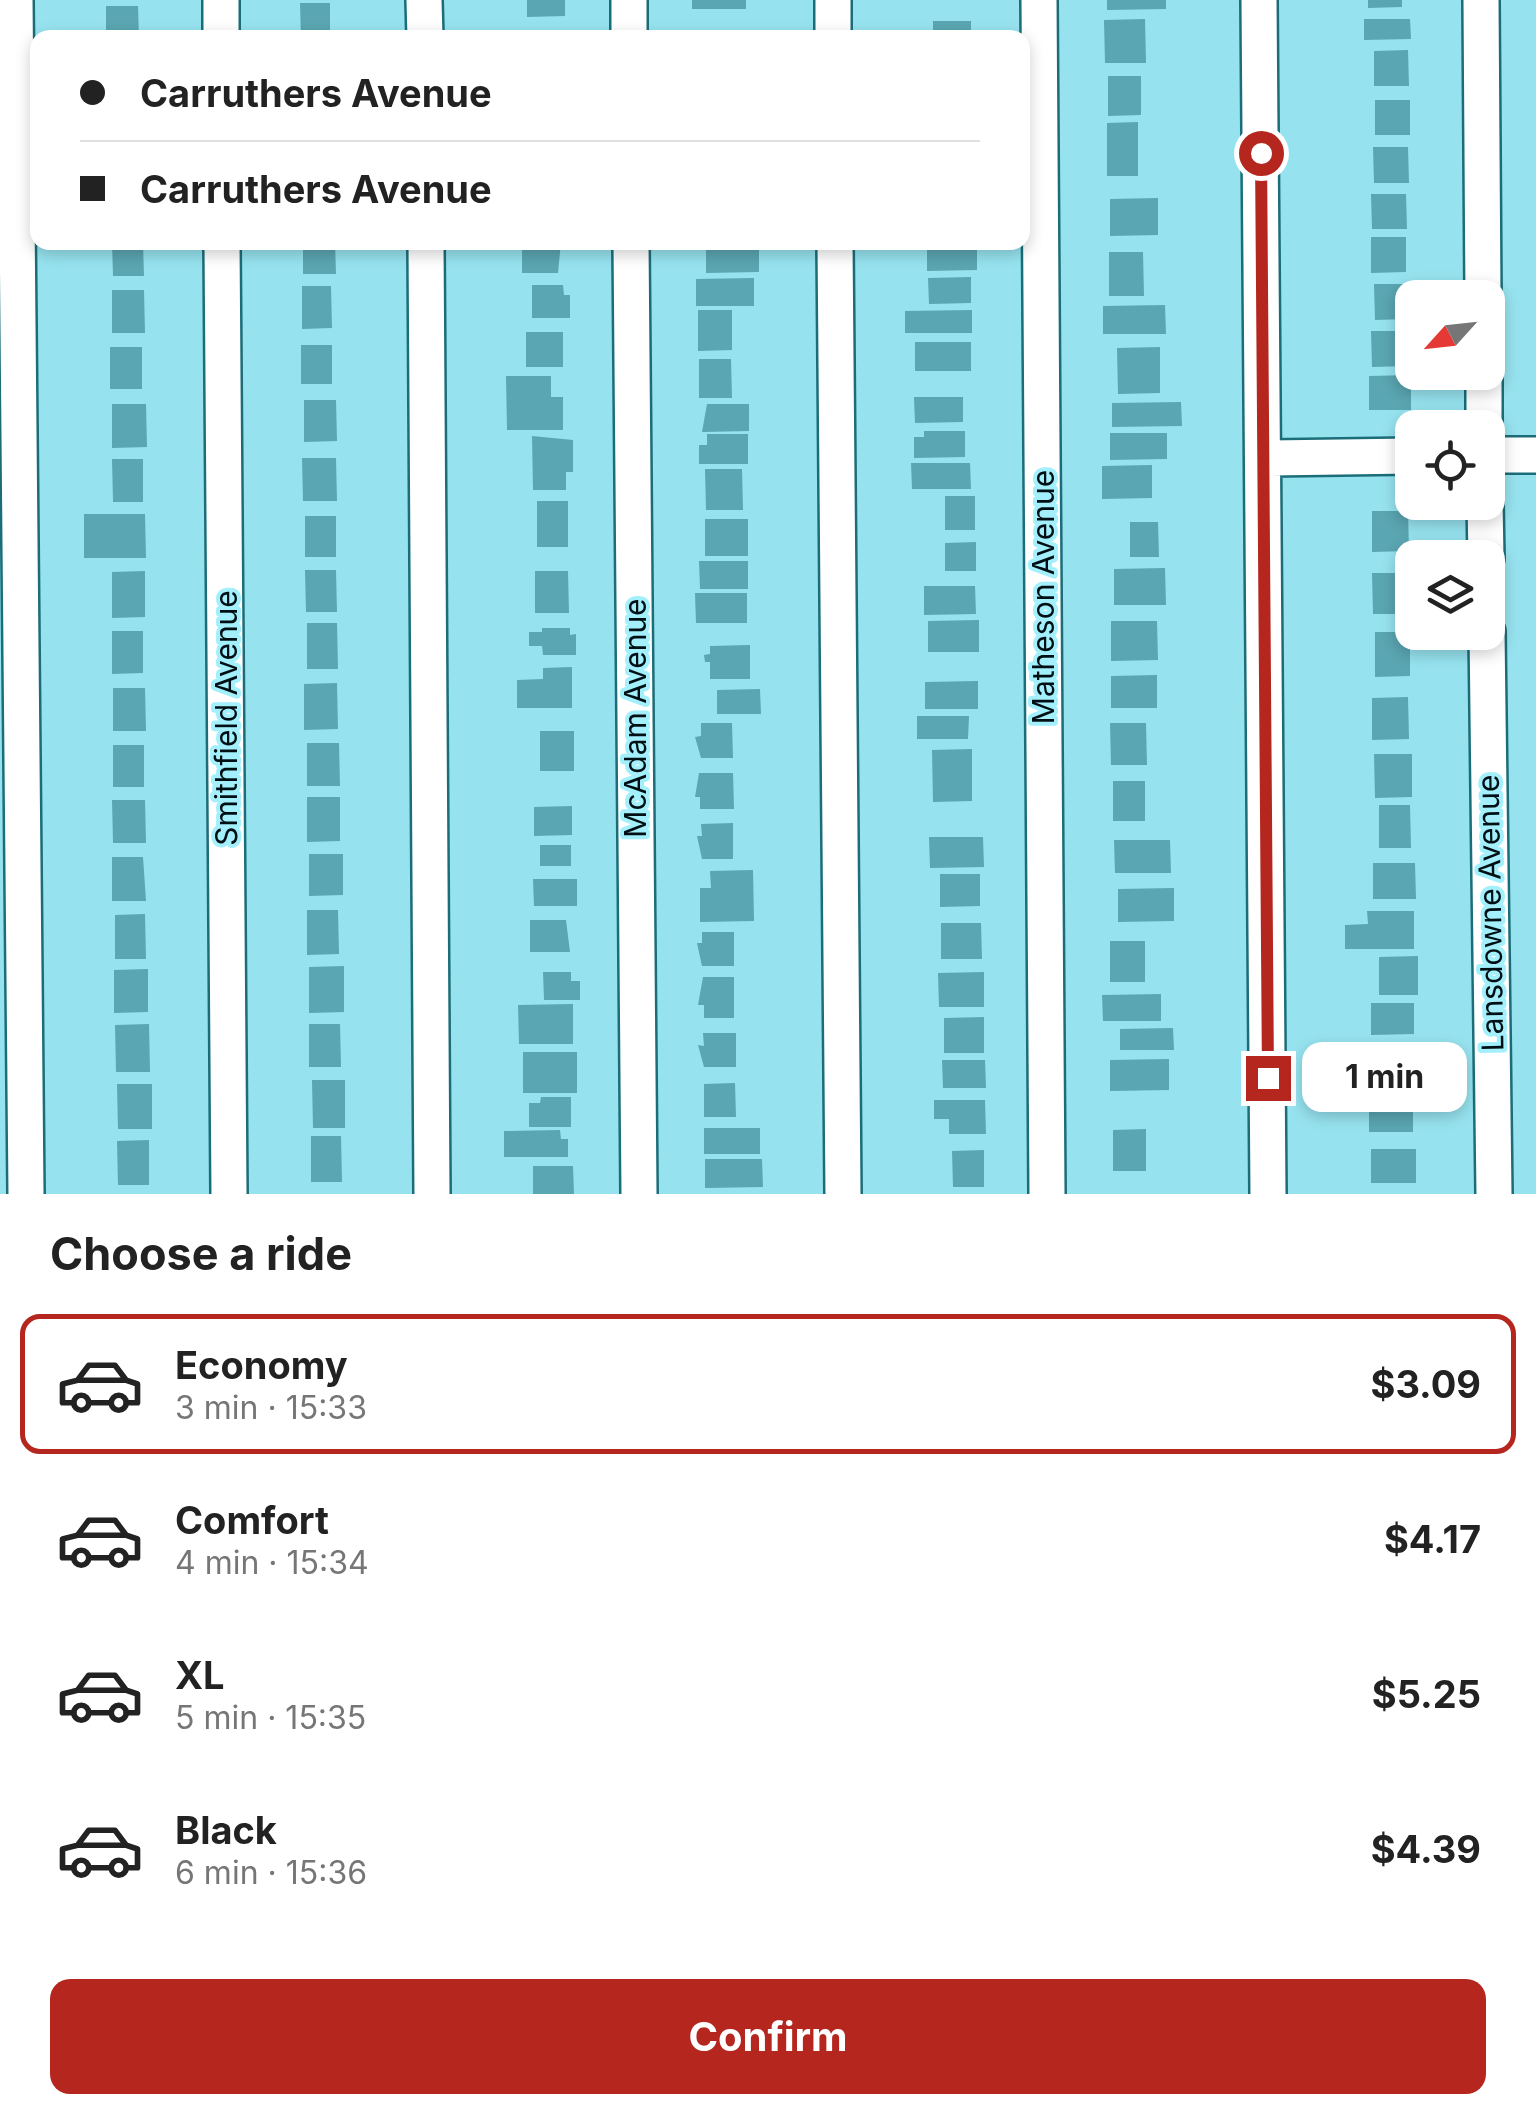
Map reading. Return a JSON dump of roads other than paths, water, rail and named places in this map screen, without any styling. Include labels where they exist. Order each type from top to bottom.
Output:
[{"type":"street","points":[[15,0],[26,1194]]},
{"type":"street","points":[[220,0],[221,30]]},
{"type":"street","points":[[424,0],[425,30]]},
{"type":"street","points":[[629,0],[629,30]]},
{"type":"street","points":[[832,0],[833,30]]},
{"type":"street","name":"Matheson Avenue","points":[[1039,0],[1047,1194]]},
{"type":"street","points":[[1259,0],[1268,1194]]},
{"type":"street","points":[[1481,0],[1483,280]]},
{"type":"street","name":"Smithfield Avenue","points":[[222,250],[229,1194]]},
{"type":"street","points":[[426,250],[432,1194]]},
{"type":"street","name":"McAdam Avenue","points":[[631,250],[639,1194]]},
{"type":"street","points":[[835,250],[843,1194]]},
{"type":"street","points":[[1505,455],[1536,455]]},
{"type":"street","points":[[1263,458],[1395,456]]},
{"type":"street","name":"Lansdowne Avenue","points":[[1487,650],[1494,1194]]}]
